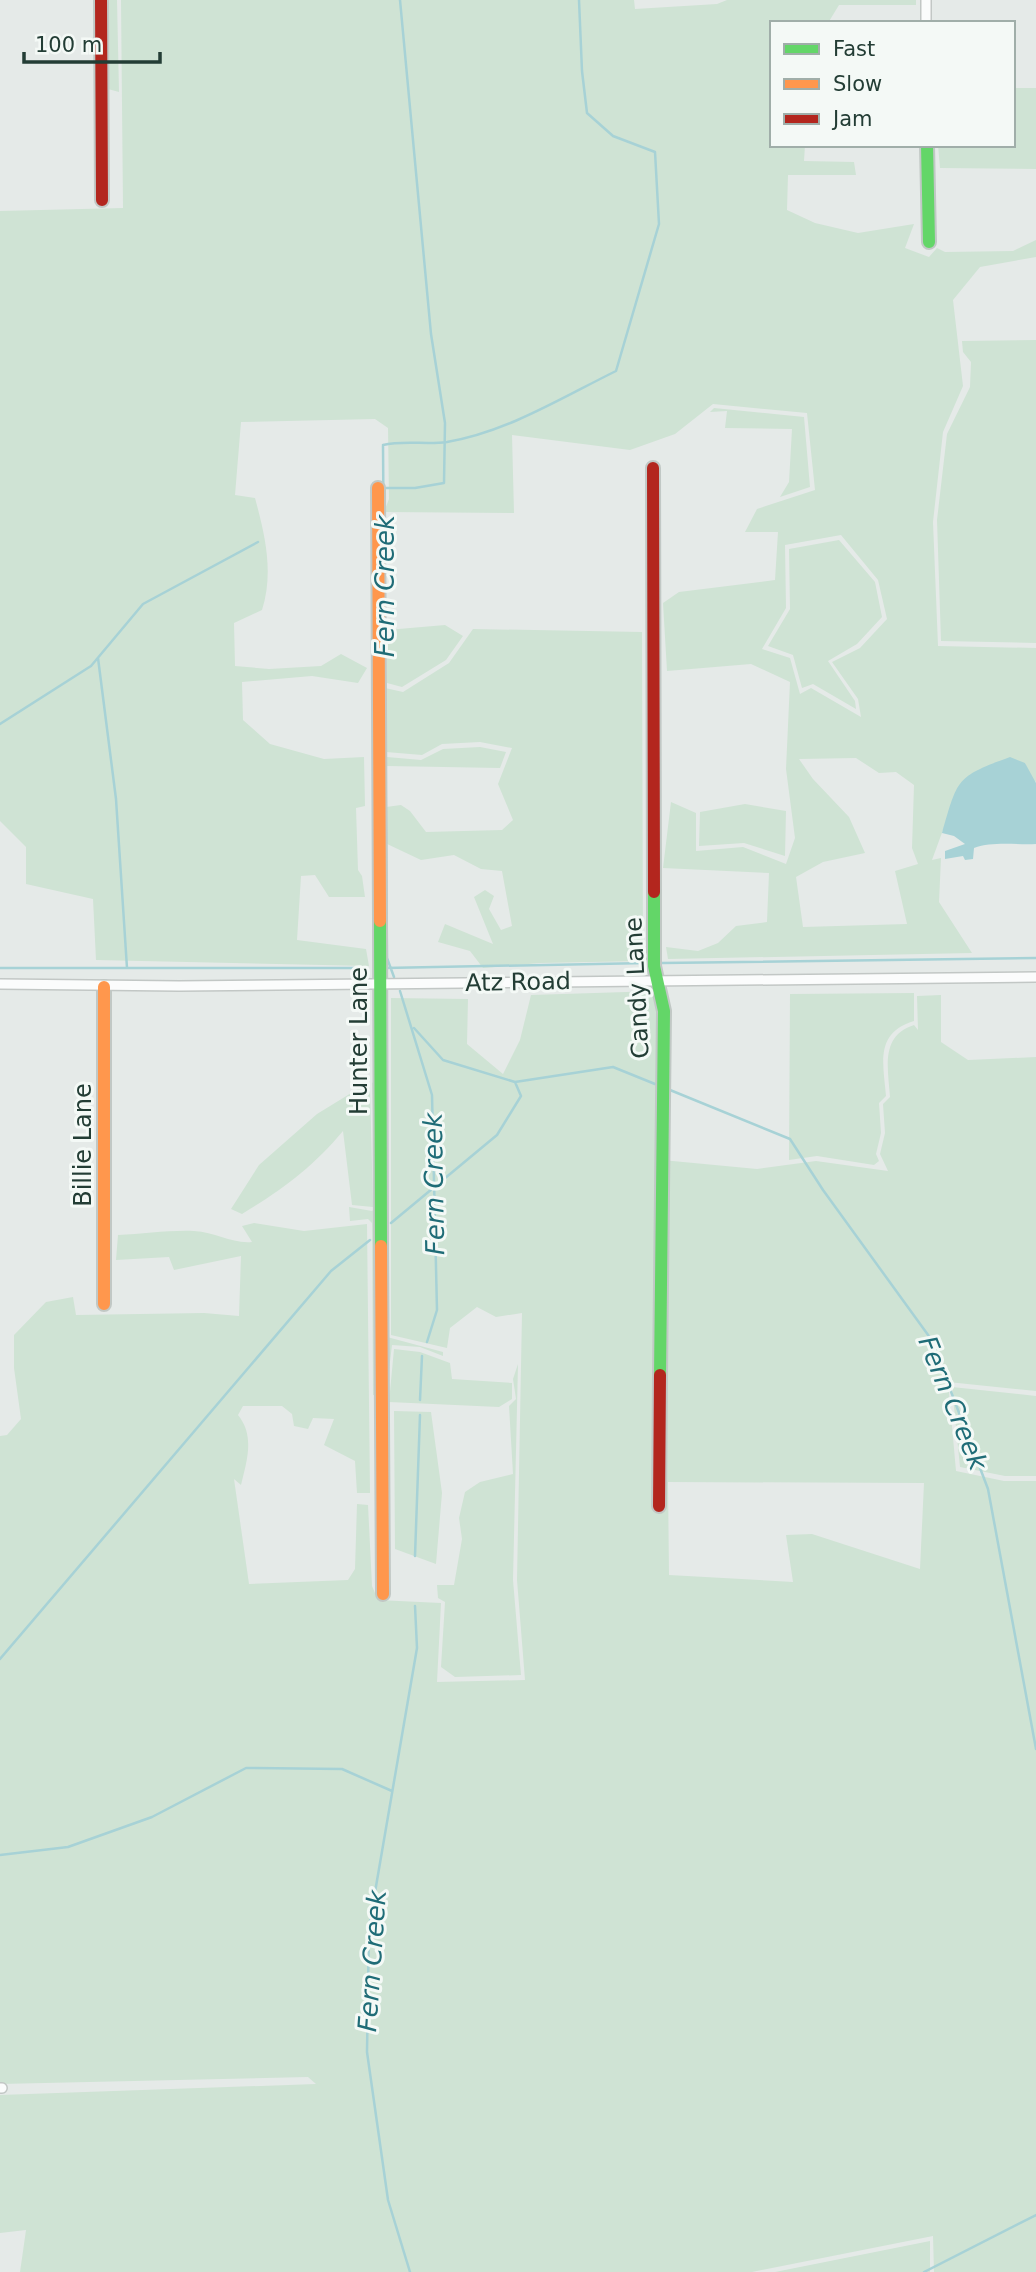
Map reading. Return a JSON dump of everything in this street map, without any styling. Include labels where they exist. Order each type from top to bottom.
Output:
[{"type":"street","points":[[101,0],[102,200]]},
{"type":"street","points":[[926,0],[926,21]]},
{"type":"street","points":[[927,147],[929,242]]},
{"type":"street","name":"Candy Lane","points":[[653,468],[655,980],[664,1011],[665,1038],[662,1070],[659,1506]]},
{"type":"street","name":"Hunter Lane","points":[[378,488],[383,1594]]},
{"type":"street","name":"Atz Road","points":[[0,984],[104,987],[1036,977]]},
{"type":"street","name":"Billie Lane","points":[[104,987],[104,1304]]},
{"type":"green space","points":[[103,0],[117,0],[119,92],[108,89]]},
{"type":"green space","points":[[121,0],[634,0],[635,9],[717,4],[727,0],[916,0],[916,5],[839,5],[829,21],[770,21],[770,147],[805,147],[804,161],[854,162],[856,175],[788,175],[787,210],[815,223],[858,233],[914,224],[905,248],[929,257],[937,248],[945,252],[1013,251],[1036,240],[1036,257],[980,267],[953,300],[963,386],[943,432],[933,522],[938,646],[1036,648],[1036,782],[1031,778],[1025,763],[947,819],[932,860],[941,858],[939,902],[972,953],[668,959],[666,947],[698,951],[718,943],[736,926],[767,922],[769,873],[663,868],[671,802],[696,813],[696,851],[743,847],[786,864],[795,838],[786,769],[790,682],[751,664],[667,671],[663,603],[679,592],[775,580],[778,532],[745,532],[757,509],[815,490],[807,413],[713,404],[675,434],[630,450],[512,435],[514,513],[384,512],[389,499],[388,428],[375,419],[241,422],[235,495],[255,498],[265,540],[268,568],[262,610],[234,623],[235,666],[269,669],[321,666],[341,654],[367,668],[358,683],[312,676],[242,682],[243,720],[270,744],[324,759],[364,757],[365,806],[356,808],[358,870],[362,876],[365,897],[329,897],[315,875],[301,876],[297,940],[366,949],[369,966],[96,960],[93,899],[26,884],[26,847],[0,821],[0,211],[123,208]],"holes":[[[841,535],[878,580],[887,619],[860,648],[832,662],[858,699],[861,717],[811,688],[800,694],[790,658],[762,649],[786,608],[785,545]],[[856,758],[879,773],[896,772],[914,785],[912,848],[918,864],[895,871],[907,924],[803,927],[796,877],[823,862],[865,853],[849,817],[813,779],[799,759]]]},
{"type":"green space","points":[[1015,88],[1036,88],[1036,169],[940,168],[938,147],[1015,147]]},
{"type":"green space","points":[[1036,340],[1036,643],[941,641],[937,520],[947,434],[970,387],[971,362],[963,352],[962,341]]},
{"type":"green space","points":[[714,408],[804,417],[810,487],[780,497],[789,482],[792,429],[725,428],[727,411],[710,412]]},
{"type":"green space","points":[[839,540],[875,582],[882,617],[857,644],[828,661],[855,701],[856,709],[813,684],[802,688],[793,655],[768,646],[790,609],[789,549]]},
{"type":"green space","points":[[445,625],[463,636],[446,660],[402,687],[387,683],[387,630]]},
{"type":"green space","points":[[473,629],[642,632],[643,961],[540,963],[483,968],[470,951],[438,942],[445,924],[493,944],[474,897],[485,890],[494,896],[489,909],[501,930],[512,926],[502,871],[481,869],[454,855],[421,860],[385,843],[386,807],[401,805],[410,811],[426,832],[502,830],[513,820],[498,784],[512,748],[480,742],[442,744],[422,755],[386,752],[385,688],[403,692],[449,663]]},
{"type":"green space","points":[[480,747],[506,752],[500,768],[387,766],[387,757],[421,760],[443,749]]},
{"type":"green space","points":[[745,804],[786,811],[785,856],[744,843],[699,846],[700,812]]},
{"type":"green space","points":[[658,991],[662,1160],[757,1169],[816,1161],[888,1171],[880,1154],[885,1133],[883,1104],[890,1097],[888,1054],[896,1037],[903,1030],[914,1025],[918,1030],[917,996],[941,995],[941,1042],[968,1060],[1036,1057],[1036,1391],[948,1382],[956,1471],[1004,1481],[1036,1481],[1036,2272],[934,2272],[933,2236],[752,2272],[20,2272],[26,2230],[0,2233],[0,2095],[316,2084],[308,2077],[0,2084],[0,1436],[7,1435],[21,1419],[14,1368],[14,1335],[46,1302],[73,1297],[76,1315],[204,1313],[239,1316],[241,1256],[174,1270],[169,1257],[116,1260],[118,1235],[194,1231],[252,1242],[242,1226],[254,1223],[304,1231],[367,1224],[370,1493],[357,1493],[355,1461],[324,1445],[334,1419],[313,1418],[308,1429],[294,1426],[292,1414],[282,1406],[243,1406],[238,1415],[248,1440],[247,1457],[241,1485],[234,1479],[249,1584],[348,1580],[355,1569],[357,1504],[368,1505],[372,1586],[378,1600],[441,1603],[437,1682],[525,1680],[517,1580],[522,1313],[496,1317],[477,1307],[450,1328],[447,1348],[391,1335],[391,998],[468,999],[467,1044],[503,1074],[520,1040],[531,995]],"holes":[[[668,1482],[924,1483],[920,1569],[812,1534],[786,1535],[793,1582],[669,1575]]]},
{"type":"green space","points":[[914,993],[914,1021],[901,1026],[893,1033],[884,1050],[886,1096],[879,1103],[881,1133],[876,1154],[879,1161],[874,1165],[817,1156],[789,1160],[790,994]]},
{"type":"green space","points":[[387,1073],[387,1337],[443,1352],[443,1356],[420,1347],[392,1345],[386,1395],[373,1395],[372,1223],[368,1219],[350,1221],[349,1207],[372,1211],[376,1208],[372,1083]]},
{"type":"green space","points":[[361,1087],[370,1087],[373,1207],[352,1205],[343,1131],[308,1167],[271,1196],[242,1214],[231,1209],[259,1165],[317,1114]]},
{"type":"green space","points":[[394,1349],[420,1352],[450,1363],[452,1379],[512,1383],[512,1399],[499,1407],[389,1402]]},
{"type":"green space","points":[[518,1364],[513,1580],[521,1675],[455,1677],[441,1667],[445,1602],[438,1598],[437,1585],[454,1585],[462,1539],[459,1518],[465,1492],[480,1482],[513,1474],[509,1406],[516,1399],[513,1379]]},
{"type":"green space","points":[[952,1387],[1036,1396],[1036,1476],[1005,1476],[960,1467]]},
{"type":"green space","points":[[394,1411],[431,1412],[442,1493],[436,1564],[395,1549]]},
{"type":"green space","points":[[930,2241],[930,2272],[775,2272]]},
{"type":"water","points":[[1010,757],[1025,763],[1036,783],[1036,844],[989,845],[974,848],[973,859],[965,860],[963,856],[945,859],[945,851],[965,844],[954,836],[942,833],[961,782],[978,770]]},
{"type":"waterway","name":"Fern Creek","points":[[384,488],[415,488],[444,483],[445,423],[431,334],[400,0]]},
{"type":"waterway","points":[[383,445],[447,442],[469,437],[513,422],[616,371],[659,224],[655,152],[613,136],[587,113],[579,0]]},
{"type":"waterway","name":"Fern Creek","points":[[383,446],[387,958],[394,977]]},
{"type":"waterway","points":[[0,724],[91,666],[143,604],[258,542]]},
{"type":"waterway","points":[[98,658],[116,799],[127,968]]},
{"type":"waterway","points":[[662,963],[1036,958]]},
{"type":"waterway","points":[[385,968],[647,963]]},
{"type":"waterway","points":[[0,968],[367,968]]},
{"type":"waterway","name":"Fern Creek","points":[[400,991],[432,1095],[437,1310],[427,1342]]},
{"type":"waterway","name":"Fern Creek","points":[[414,1028],[443,1060],[515,1082],[613,1067],[655,1084]]},
{"type":"waterway","points":[[391,1223],[497,1135],[521,1096],[515,1082]]},
{"type":"waterway","name":"Fern Creek","points":[[670,1090],[790,1139],[823,1190],[931,1339],[988,1489],[1036,1749]]},
{"type":"waterway","points":[[0,1659],[331,1271],[370,1240]]},
{"type":"waterway","name":"Fern Creek","points":[[420,1400],[422,1356]]},
{"type":"waterway","name":"Fern Creek","points":[[415,1556],[420,1415]]},
{"type":"waterway","name":"Fern Creek","points":[[410,2272],[388,2200],[367,2052],[369,1927],[417,1648],[415,1606]]},
{"type":"waterway","points":[[0,1855],[68,1847],[152,1817],[246,1768],[342,1769],[392,1791]]},
{"type":"waterway","name":"Fern Creek","points":[[924,2272],[1036,2215]]},
{"type":"traffic: fast","points":[[927,147],[929,242]]},
{"type":"traffic: fast","points":[[654,892],[654,966],[664,1011],[660,1375]]},
{"type":"traffic: fast","points":[[380,921],[381,1246]]},
{"type":"traffic: slow","points":[[378,488],[380,921]]},
{"type":"traffic: slow","points":[[104,987],[104,1304]]},
{"type":"traffic: slow","points":[[381,1246],[383,1594]]},
{"type":"traffic: jam","points":[[101,0],[102,200]]},
{"type":"traffic: jam","points":[[653,468],[654,892]]},
{"type":"traffic: jam","points":[[659,1506],[660,1375]]}]
